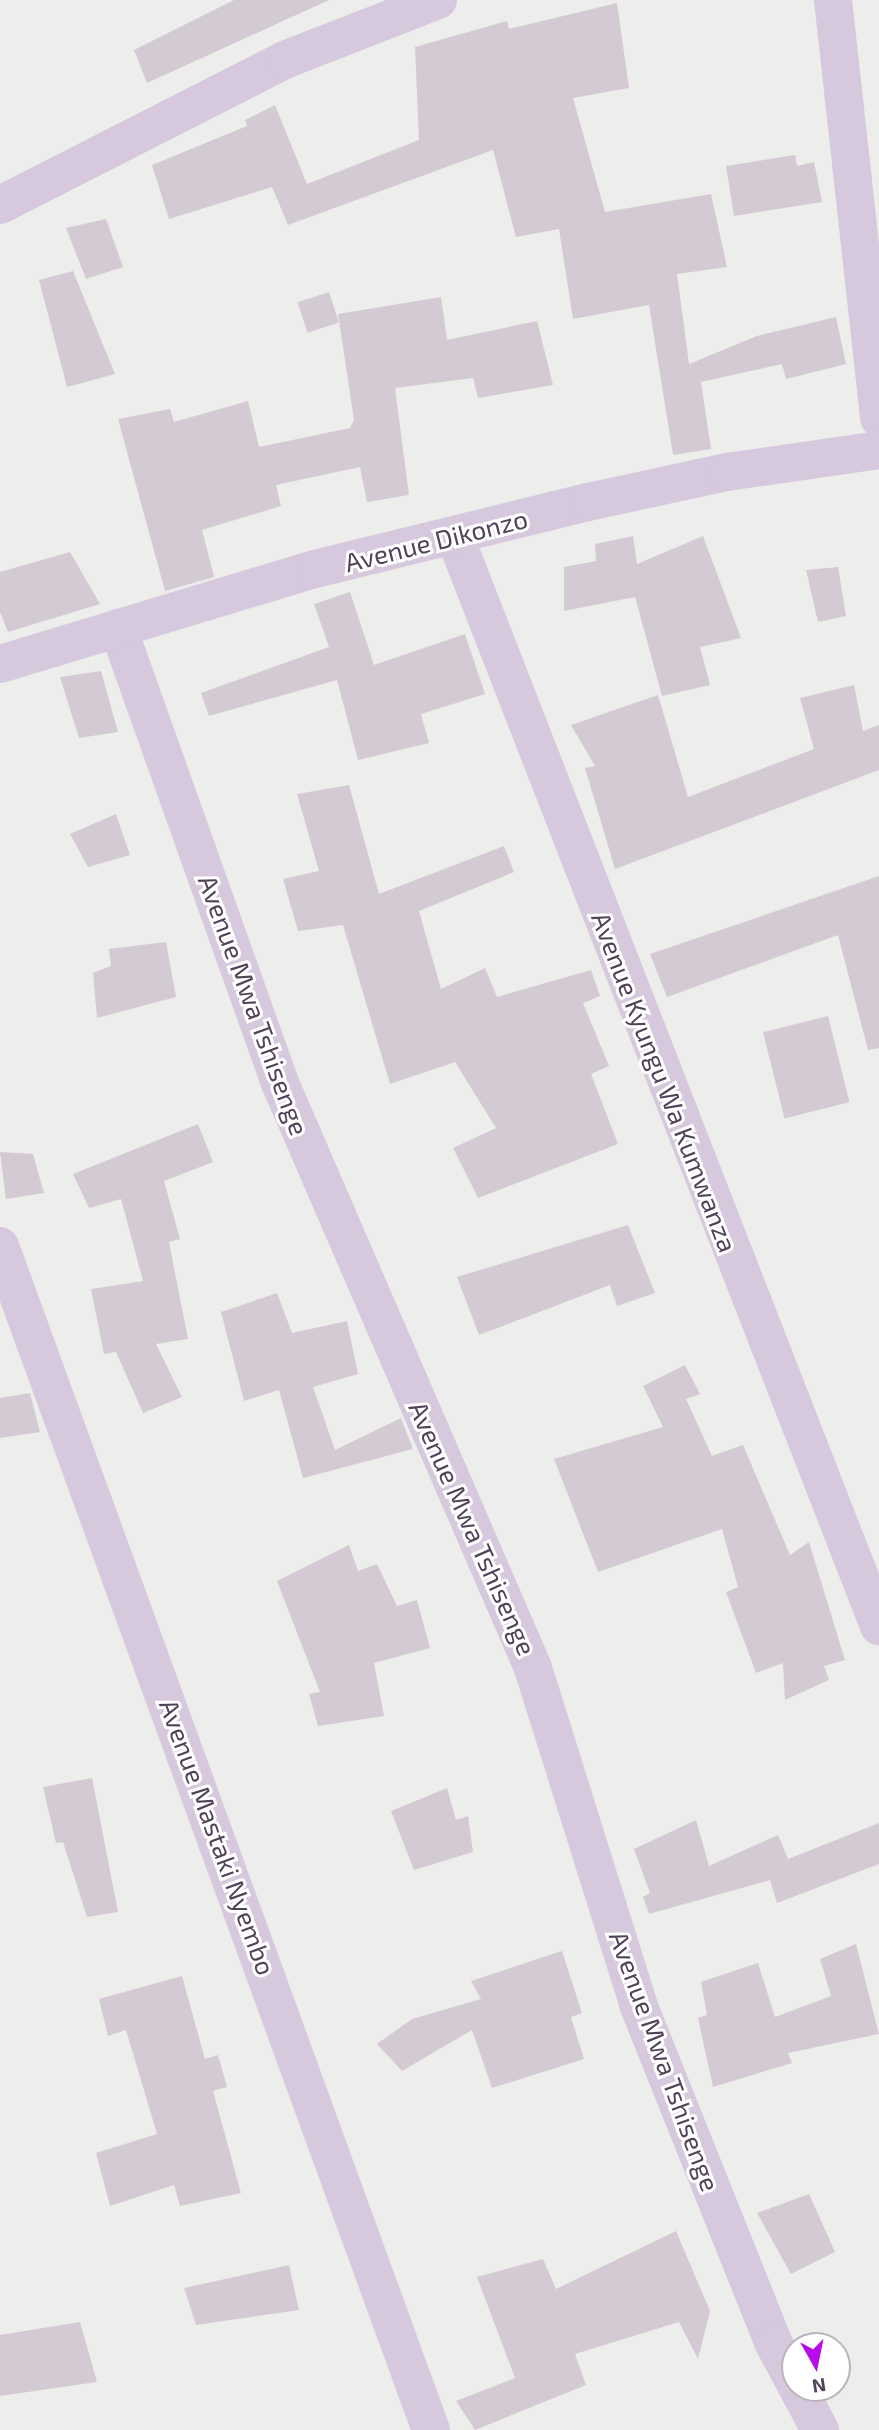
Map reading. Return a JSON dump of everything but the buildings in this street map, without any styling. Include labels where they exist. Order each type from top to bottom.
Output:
[{"type":"street","points":[[0,205],[287,59],[438,0]]},
{"type":"street","points":[[833,0],[879,418]]},
{"type":"street","name":"Avenue Dikonzo","points":[[0,664],[315,569],[662,485],[879,450]]},
{"type":"street","name":"Avenue Kyungu Wa Kumwanza","points":[[455,537],[879,1626]]},
{"type":"street","name":"Avenue Mwa Tshisenge","points":[[118,628],[281,1083],[533,1668],[638,2004],[773,2342],[820,2430]]},
{"type":"street","name":"Avenue Mastaki Nyembo","points":[[0,1246],[431,2430]]}]
